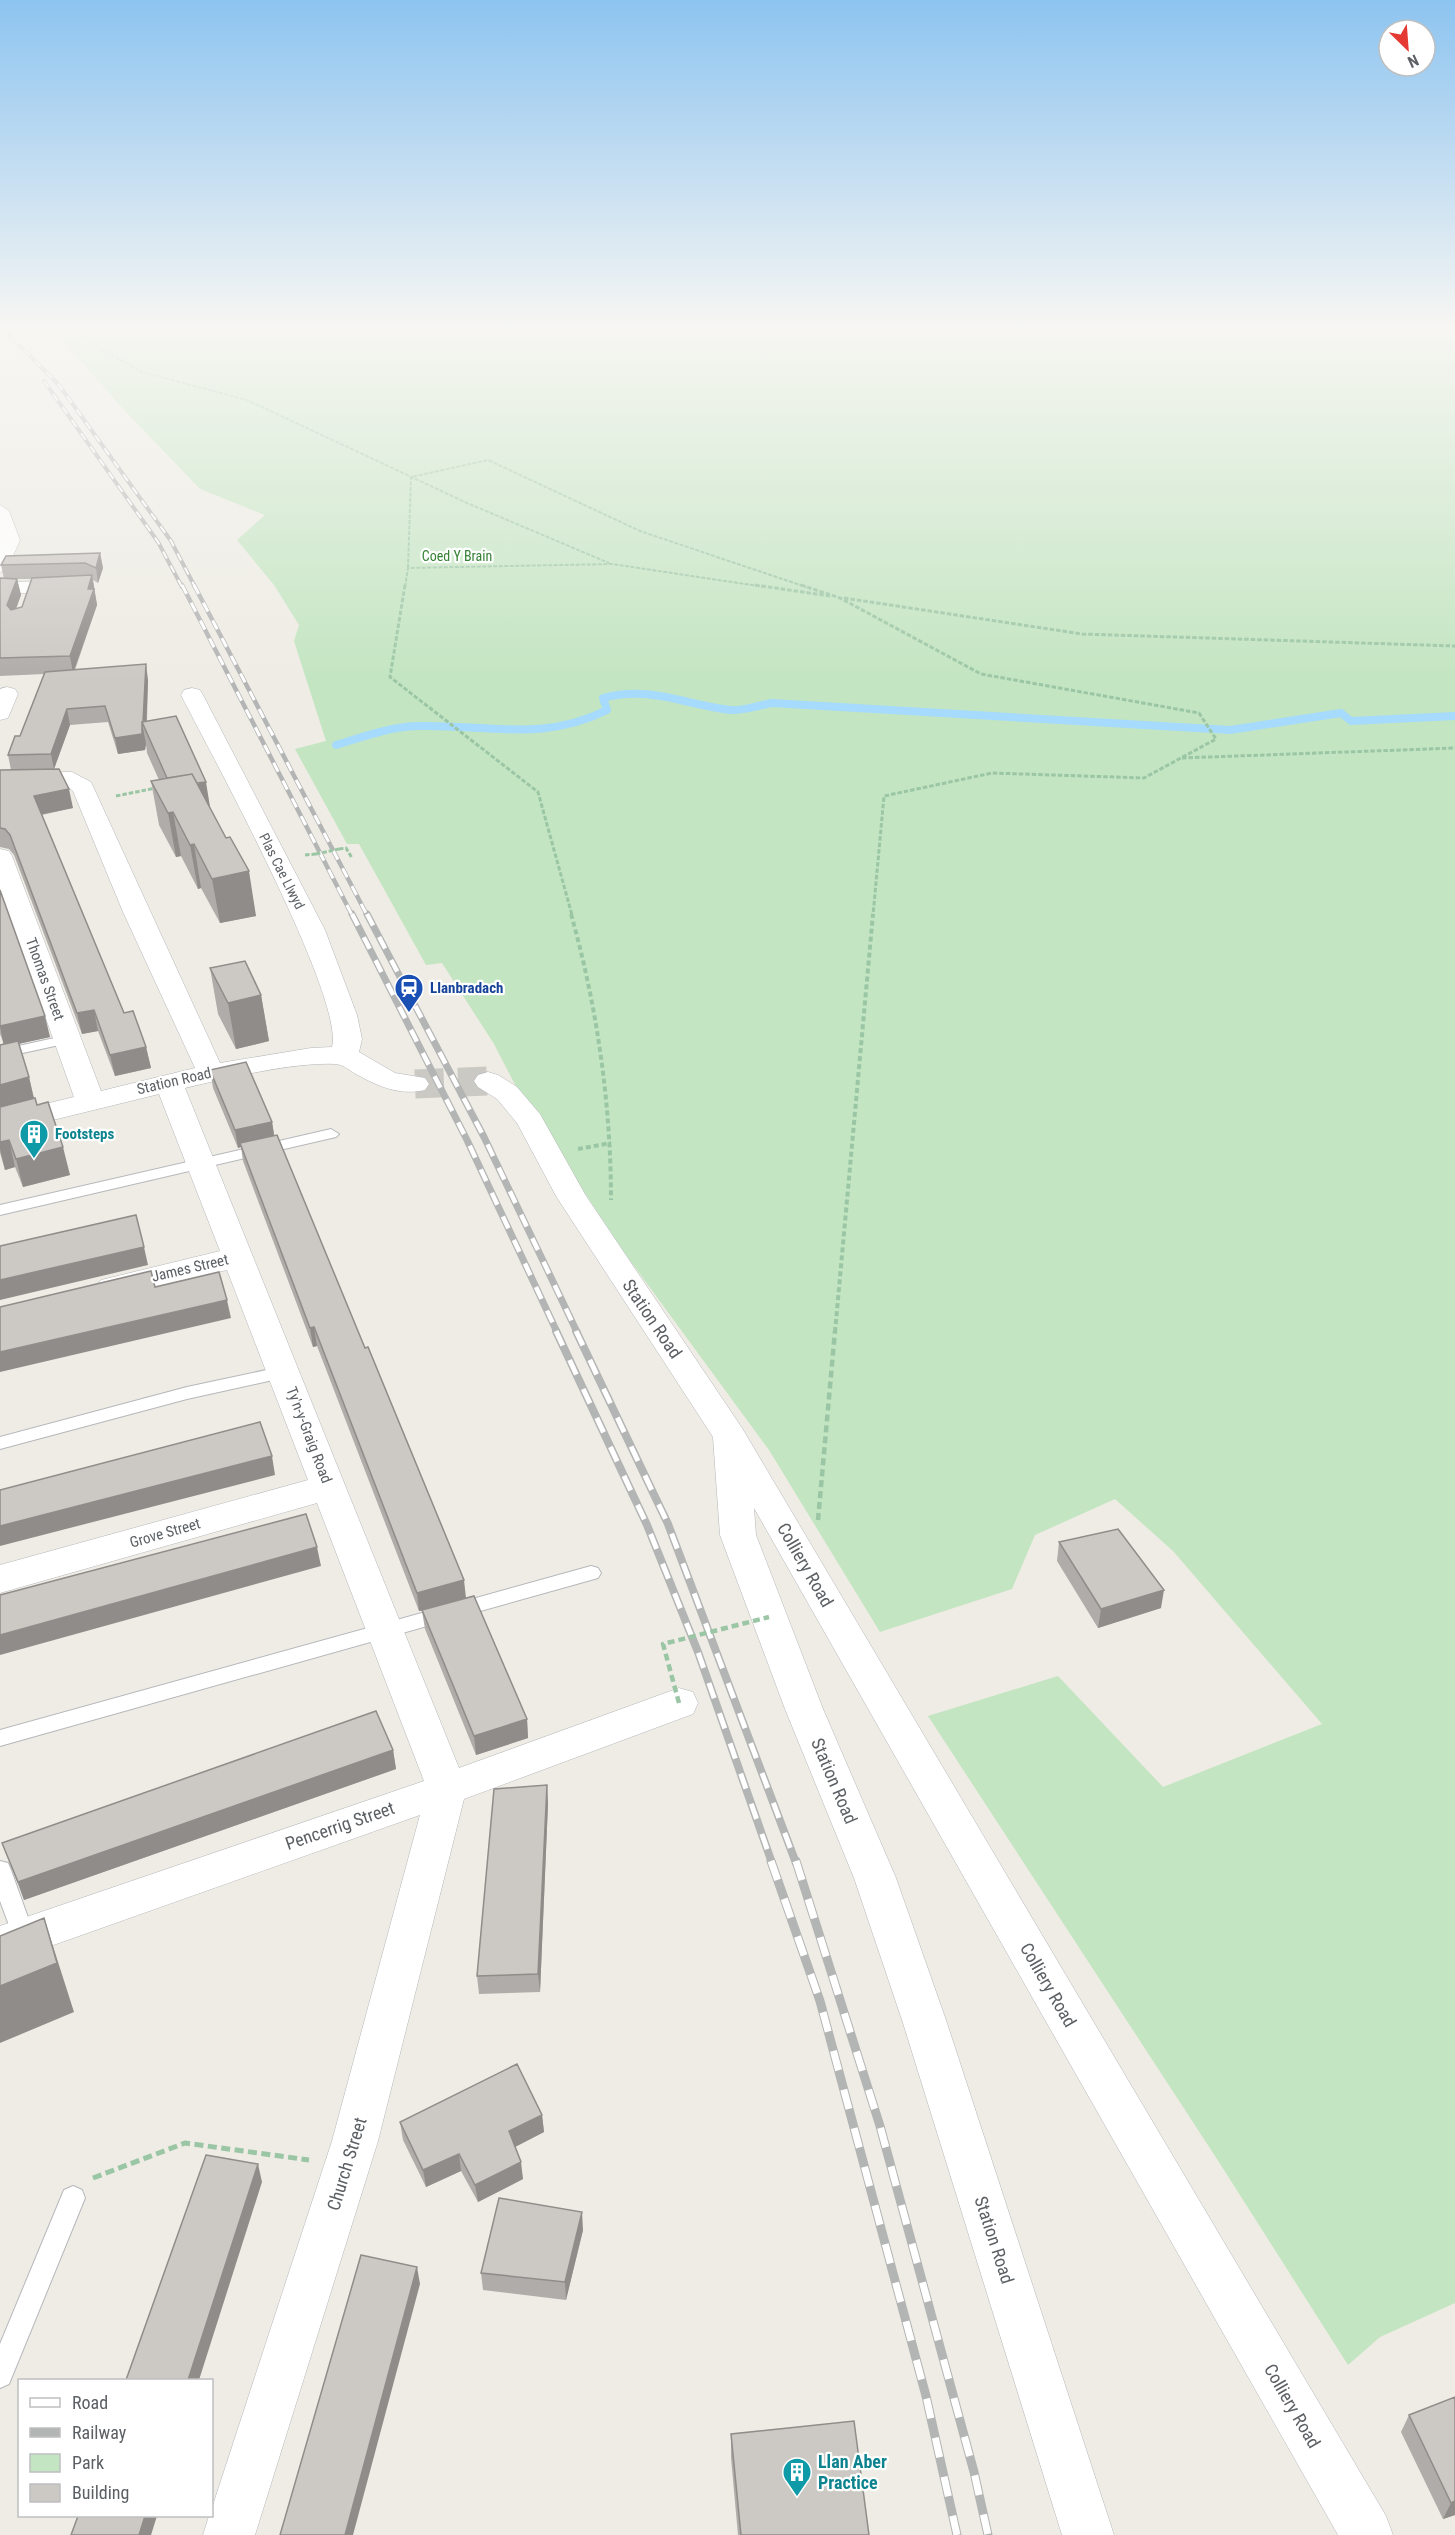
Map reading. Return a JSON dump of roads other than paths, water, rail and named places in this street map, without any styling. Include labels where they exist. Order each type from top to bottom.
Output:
[{"type":"street","points":[[0,511],[10,540],[0,566]]},
{"type":"street","points":[[0,588],[29,592],[88,586]]},
{"type":"street","name":"Plas Cae Llwyd","points":[[192,695],[312,930],[343,1015],[348,1039],[344,1055]]},
{"type":"street","points":[[0,780],[72,779],[83,787],[136,912],[211,1072]]},
{"type":"street","name":"Thomas Street","points":[[0,856],[90,1101]]},
{"type":"street","points":[[344,1055],[387,1080],[415,1084]]},
{"type":"street","name":"Station Road","points":[[0,1124],[211,1072],[311,1056],[344,1055]]},
{"type":"street","name":"Station Road","points":[[488,1080],[507,1093],[530,1120],[572,1196],[610,1257],[730,1436],[738,1535],[804,1709],[875,1878],[906,1967],[1088,2535]]},
{"type":"street","name":"Ty'n-y-Graig Road","points":[[169,1082],[285,1372],[447,1789]]},
{"type":"street","name":"James Street","points":[[80,1294],[239,1257]]},
{"type":"street","name":"Colliery Road","points":[[730,1436],[1367,2535]]},
{"type":"street","name":"Grove Street","points":[[0,1579],[330,1487]]},
{"type":"street","name":"Pencerrig Street","points":[[12,1941],[447,1789],[680,1703]]},
{"type":"street","name":"Church Street","points":[[229,2535],[347,2165],[447,1789]]},
{"type":"lane","points":[[0,1054],[68,1039]]},
{"type":"lane","points":[[0,1210],[331,1134]]},
{"type":"lane","points":[[0,1443],[187,1393],[285,1372]]},
{"type":"lane","points":[[0,1738],[591,1573]]},
{"type":"lane","points":[[0,1870],[12,1941]]},
{"type":"lane","points":[[0,2375],[73,2198]]},
{"type":"waterway","points":[[336,745],[396,728],[417,726],[513,730],[559,726],[583,720],[607,710],[603,698],[636,694],[667,697],[731,710],[772,703],[1230,730],[1341,713],[1351,721],[1455,716]]},
{"type":"tunnel","points":[[415,1084],[488,1081]]},
{"type":"railway","points":[[90,445],[158,542],[182,587]]},
{"type":"railway","points":[[102,445],[171,541],[195,587]]},
{"type":"railway","points":[[182,585],[352,915]]},
{"type":"railway","points":[[194,585],[367,915]]},
{"type":"railway","points":[[352,914],[467,1140],[557,1332]]},
{"type":"railway","points":[[367,914],[484,1137],[577,1332]]},
{"type":"railway","points":[[556,1331],[647,1525],[698,1652],[772,1863]]},
{"type":"railway","points":[[576,1331],[668,1524],[796,1863]]},
{"type":"railway","points":[[771,1861],[820,2001],[926,2396],[957,2535]]},
{"type":"railway","points":[[796,1861],[880,2126],[974,2472],[988,2535]]},
{"type":"place","name":"Llanbradach","points":[[409,1014]]},
{"type":"place","name":"Footsteps","points":[[34,1160]]},
{"type":"place","name":"Llan Aber Practice","points":[[797,2498]]},
{"type":"park label","name":"Coed Y Brain","points":[[457,556]]}]
